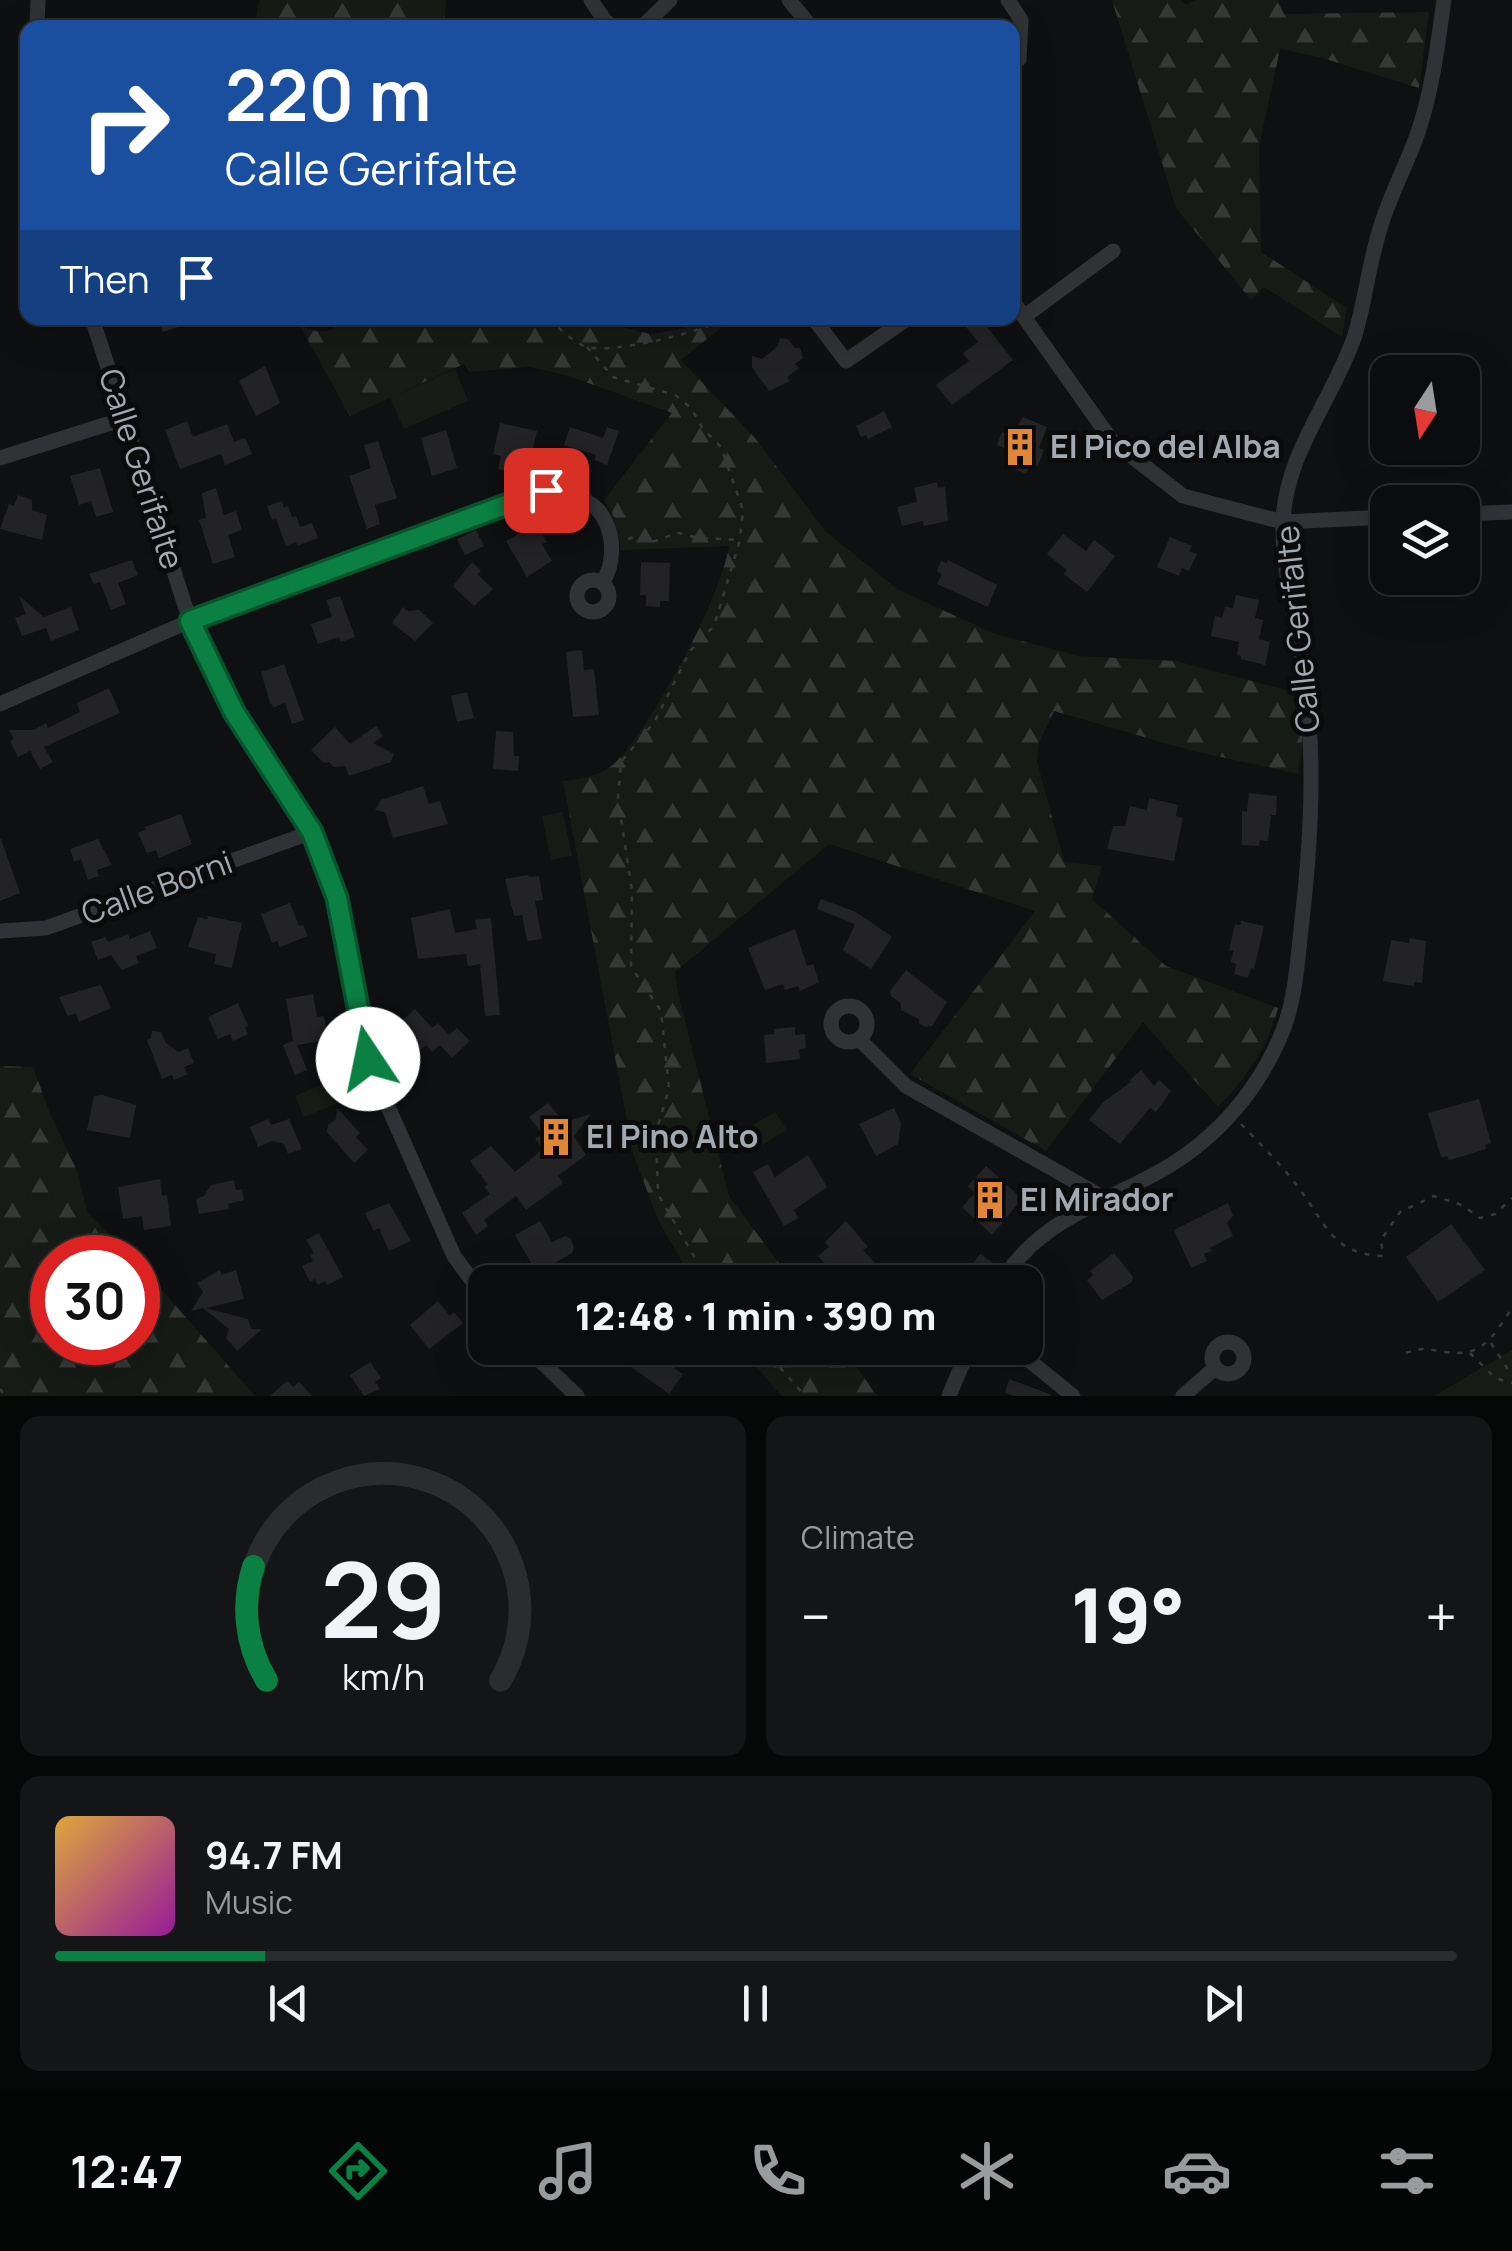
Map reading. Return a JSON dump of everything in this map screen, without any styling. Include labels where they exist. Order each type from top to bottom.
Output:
[{"type":"street","points":[[649,20],[670,0]]},
{"type":"street","points":[[790,0],[806,20]]},
{"type":"street","points":[[1008,0],[1022,20],[1020,47]]},
{"type":"street","name":"Calle Gerifalte","points":[[1012,1265],[1046,1231],[1155,1174],[1200,1144],[1234,1115],[1279,1039],[1294,994],[1312,802],[1312,735],[1283,522],[1290,473],[1334,386],[1355,334],[1380,228],[1421,126],[1444,0]]},
{"type":"street","points":[[1025,316],[1113,252]]},
{"type":"street","points":[[1020,310],[1112,441],[1183,496],[1283,522],[1370,518]]},
{"type":"street","name":"Calle Gerifalte","points":[[94,325],[190,621],[234,712],[312,832],[337,898],[368,1059],[454,1256],[468,1275]]},
{"type":"street","points":[[818,325],[846,361],[898,325]]},
{"type":"street","points":[[0,458],[123,419]]},
{"type":"street","points":[[0,704],[190,621],[546,490],[574,495],[598,510],[613,544],[608,575],[602,584]]},
{"type":"street","points":[[1480,513],[1512,512]]},
{"type":"street","name":"Calle Borni","points":[[0,932],[46,928],[312,832]]},
{"type":"street","points":[[860,1040],[906,1086],[1104,1198]]},
{"type":"street","points":[[544,1365],[576,1396]]},
{"type":"street","points":[[949,1396],[962,1365]]},
{"type":"street","points":[[1035,1365],[1074,1396]]},
{"type":"street","points":[[1183,1396],[1216,1368]]},
{"type":"path","points":[[559,325],[587,346],[613,376],[674,396],[690,408],[703,430],[721,447],[742,510],[740,540],[714,626],[690,651],[655,721],[621,762],[618,800],[632,892],[630,967],[660,1011],[669,1089],[656,1132],[658,1194],[699,1265]]},
{"type":"path","points":[[587,346],[610,347],[700,331],[711,325]]},
{"type":"path","points":[[613,544],[634,537],[652,542],[678,533],[740,540]]},
{"type":"path","points":[[1234,1115],[1298,1186],[1330,1236],[1360,1255],[1383,1256],[1381,1240],[1400,1212],[1434,1196],[1480,1218],[1495,1214],[1512,1198]]},
{"type":"path","points":[[1406,1353],[1422,1346],[1449,1353],[1468,1351],[1490,1342],[1512,1308]]},
{"type":"path","points":[[1490,1342],[1512,1376]]},
{"type":"path","points":[[1468,1351],[1495,1378],[1512,1382]]},
{"type":"path","points":[[777,1365],[805,1396]]},
{"type":"path","points":[[0,1388],[5,1396]]},
{"type":"green space","points":[[259,0],[446,0],[445,20],[256,20]]},
{"type":"green space","points":[[1112,0],[1181,0],[1186,5],[1195,0],[1278,0],[1284,14],[1429,12],[1419,88],[1280,49],[1259,147],[1261,252],[1347,308],[1342,337],[1264,287],[1251,300],[1176,208]]},
{"type":"green space","points":[[300,325],[323,332],[337,325],[613,325],[650,334],[693,325],[724,325],[681,360],[755,438],[825,531],[897,589],[995,634],[1079,656],[1176,661],[1298,693],[1303,732],[1299,774],[1189,750],[1054,711],[1039,742],[1037,761],[1064,862],[1102,866],[1092,899],[1166,966],[1278,1008],[1262,1049],[1247,1073],[1218,1107],[1143,1022],[1046,1151],[910,1074],[1035,911],[829,844],[675,972],[729,1196],[780,1265],[684,1265],[658,1220],[633,1153],[563,781],[583,778],[614,764],[647,722],[699,627],[729,546],[621,550],[614,517],[604,500],[672,413],[566,375],[529,367],[469,372],[464,364],[350,416]]},
{"type":"green space","points":[[455,369],[468,401],[404,429],[390,398]]},
{"type":"green space","points":[[563,812],[572,856],[551,860],[542,816]]},
{"type":"green space","points":[[0,1066],[33,1067],[77,1171],[87,1212],[110,1235],[30,1235],[30,1365],[160,1365],[160,1288],[255,1396],[0,1396]]},
{"type":"green space","points":[[334,1079],[343,1101],[304,1117],[295,1096]]},
{"type":"green space","points":[[775,1112],[787,1130],[751,1152],[740,1133]]},
{"type":"green space","points":[[1512,1350],[1512,1396],[1434,1396]]},
{"type":"green space","points":[[755,1365],[855,1365],[878,1396],[782,1396]]},
{"type":"building","points":[[160,325],[185,325],[163,332]]},
{"type":"building","points":[[986,325],[1013,360],[952,405],[936,385],[969,361],[963,353],[978,342],[966,327]]},
{"type":"building","points":[[780,338],[800,348],[803,358],[795,364],[799,368],[787,377],[790,381],[769,391],[752,367],[752,356],[762,359],[777,347]]},
{"type":"building","points":[[265,366],[280,403],[256,416],[239,381]]},
{"type":"building","points":[[884,411],[892,427],[868,439],[866,435],[861,437],[856,426]]},
{"type":"building","name":"El Pico del Alba","points":[[1023,417],[1047,427],[1039,448],[1044,450],[1038,466],[1031,463],[1026,474],[1006,465],[1012,452],[997,445],[1002,432],[1011,436]]},
{"type":"building","points":[[187,421],[193,437],[227,424],[234,442],[245,438],[252,454],[225,465],[221,454],[180,469],[165,430]]},
{"type":"building","points":[[500,423],[537,431],[531,458],[526,457],[522,475],[498,469],[501,456],[493,454]]},
{"type":"building","points":[[570,427],[603,438],[607,427],[619,431],[607,465],[595,460],[596,455],[564,445]]},
{"type":"building","points":[[446,430],[457,468],[432,476],[421,438]]},
{"type":"building","points":[[378,441],[397,498],[375,505],[380,524],[367,529],[349,476],[371,468],[364,445]]},
{"type":"building","points":[[100,468],[113,512],[96,517],[91,501],[79,505],[70,476]]},
{"type":"building","points":[[937,482],[938,488],[945,487],[948,521],[902,526],[897,507],[917,502],[914,488]]},
{"type":"building","points":[[216,488],[224,515],[236,511],[242,530],[228,535],[235,557],[213,564],[199,520],[206,518],[202,493]]},
{"type":"building","points":[[18,495],[32,500],[32,510],[47,515],[42,540],[0,529],[9,504],[14,506]]},
{"type":"building","points":[[282,501],[300,527],[312,523],[318,538],[286,546],[267,506]]},
{"type":"building","points":[[538,526],[547,542],[542,544],[552,561],[527,577],[506,541]]},
{"type":"building","points":[[476,530],[484,546],[465,555],[457,539]]},
{"type":"building","points":[[1063,534],[1086,551],[1094,540],[1115,556],[1087,592],[1047,554]]},
{"type":"building","points":[[1170,537],[1192,546],[1189,551],[1197,554],[1189,571],[1182,568],[1179,576],[1157,567]]},
{"type":"building","points":[[132,560],[138,575],[118,583],[126,604],[111,610],[100,582],[94,584],[89,574]]},
{"type":"building","points":[[948,560],[997,585],[988,607],[937,584],[942,574],[937,571],[941,561]]},
{"type":"building","points":[[472,562],[481,571],[477,574],[493,589],[474,606],[453,586]]},
{"type":"building","points":[[641,562],[670,563],[669,601],[660,601],[660,607],[646,606],[646,595],[640,595]]},
{"type":"building","points":[[1236,595],[1259,600],[1255,618],[1263,620],[1259,639],[1270,642],[1265,665],[1241,659],[1237,655],[1239,642],[1211,636],[1215,616],[1222,618],[1225,607],[1233,608]]},
{"type":"building","points":[[19,596],[44,617],[71,607],[79,630],[51,641],[46,628],[22,636],[15,618],[26,614]]},
{"type":"building","points":[[340,596],[355,637],[318,644],[311,624],[332,617],[326,600]]},
{"type":"building","points":[[403,607],[408,611],[419,610],[433,623],[415,641],[392,623]]},
{"type":"building","points":[[582,650],[584,670],[594,669],[599,715],[573,717],[566,652]]},
{"type":"building","points":[[284,664],[304,720],[292,724],[285,703],[274,707],[270,703],[261,672]]},
{"type":"building","points":[[109,688],[120,713],[44,747],[53,762],[40,769],[30,751],[18,757],[9,730],[34,730],[46,723],[48,728],[80,712],[77,703]]},
{"type":"building","points":[[467,692],[474,718],[457,722],[451,696]]},
{"type":"building","points":[[376,726],[383,736],[373,743],[394,754],[391,762],[349,776],[345,766],[324,763],[311,750],[335,727],[350,744]]},
{"type":"building","points":[[496,731],[513,732],[518,771],[493,769]]},
{"type":"building","points":[[423,786],[429,804],[440,801],[448,824],[393,838],[385,812],[375,810],[381,800]]},
{"type":"building","points":[[1249,793],[1277,796],[1268,841],[1260,840],[1259,846],[1242,845],[1242,811],[1247,812]]},
{"type":"building","points":[[1149,798],[1178,805],[1176,816],[1183,818],[1174,861],[1107,849],[1113,826],[1125,826],[1130,806],[1147,810]]},
{"type":"building","points":[[181,814],[192,844],[159,858],[156,850],[147,853],[138,833]]},
{"type":"building","points":[[0,839],[20,893],[0,901]]},
{"type":"building","points":[[98,839],[112,865],[97,870],[99,876],[88,880],[81,859],[74,862],[70,849]]},
{"type":"building","points":[[539,876],[543,900],[535,901],[542,939],[527,941],[522,915],[514,916],[505,879]]},
{"type":"building","points":[[821,899],[856,912],[892,937],[871,969],[843,950],[855,924],[817,909]]},
{"type":"building","points":[[290,903],[299,926],[303,925],[308,936],[280,947],[277,941],[272,943],[261,914]]},
{"type":"building","points":[[450,909],[455,933],[477,929],[475,920],[491,918],[500,1015],[485,1016],[480,964],[468,966],[466,954],[418,959],[411,918]]},
{"type":"building","points":[[198,917],[242,923],[232,968],[214,964],[216,954],[188,947]]},
{"type":"building","points":[[1241,921],[1264,926],[1254,969],[1251,968],[1248,978],[1234,974],[1236,964],[1231,962],[1233,951],[1229,950],[1235,924],[1240,925]]},
{"type":"building","points":[[795,929],[807,966],[813,964],[819,982],[800,991],[798,986],[785,990],[783,984],[765,990],[748,948]]},
{"type":"building","points":[[150,931],[157,948],[136,956],[139,963],[122,970],[111,955],[98,960],[91,942],[105,937],[108,942],[128,934],[130,939]]},
{"type":"building","points":[[1410,938],[1426,941],[1422,983],[1414,982],[1414,986],[1383,981],[1391,940],[1409,943]]},
{"type":"building","points":[[906,970],[947,1002],[932,1026],[925,1027],[919,1019],[901,1010],[901,1003],[891,996],[890,991]]},
{"type":"building","points":[[101,985],[111,1008],[79,1022],[76,1013],[68,1016],[59,997]]},
{"type":"building","points":[[313,994],[317,1017],[324,1016],[328,1040],[297,1045],[307,1070],[295,1075],[283,1045],[293,1041],[286,999]]},
{"type":"building","points":[[238,1003],[248,1034],[233,1041],[230,1034],[218,1039],[208,1017]]},
{"type":"building","points":[[415,1009],[432,1028],[438,1023],[449,1035],[457,1028],[470,1041],[452,1058],[440,1045],[432,1052],[426,1045],[420,1050],[397,1025]]},
{"type":"building","points":[[795,1027],[795,1035],[805,1034],[806,1048],[799,1049],[800,1059],[766,1063],[764,1035],[774,1034],[774,1029]]},
{"type":"building","points":[[152,1031],[161,1032],[166,1043],[178,1052],[188,1048],[194,1063],[184,1067],[188,1074],[174,1080],[172,1075],[162,1079],[147,1040]]},
{"type":"building","points":[[1141,1070],[1154,1086],[1159,1080],[1171,1091],[1156,1112],[1150,1108],[1120,1144],[1089,1120],[1103,1102]]},
{"type":"building","points":[[94,1096],[136,1105],[130,1138],[87,1130]]},
{"type":"building","points":[[1479,1099],[1491,1143],[1485,1145],[1486,1149],[1467,1155],[1449,1160],[1447,1156],[1441,1157],[1428,1113]]},
{"type":"building","points":[[548,1103],[564,1122],[591,1114],[574,1136],[586,1155],[558,1176],[563,1183],[526,1210],[516,1196],[484,1220],[488,1226],[476,1235],[462,1213],[490,1194],[470,1161],[491,1146],[515,1172],[543,1149],[535,1139],[542,1134],[529,1117]]},
{"type":"building","points":[[337,1108],[360,1133],[356,1137],[368,1150],[354,1163],[327,1132],[328,1125],[336,1119]]},
{"type":"building","points":[[894,1108],[901,1123],[898,1144],[876,1156],[859,1124]]},
{"type":"building","points":[[268,1119],[271,1125],[289,1119],[302,1149],[288,1154],[284,1144],[272,1141],[258,1147],[250,1127]]},
{"type":"building","points":[[808,1155],[827,1187],[794,1210],[798,1218],[784,1226],[753,1172],[768,1164],[775,1177]]},
{"type":"building","name":"El Mirador","points":[[986,1166],[1022,1199],[992,1235],[962,1207],[975,1193],[968,1186]]},
{"type":"building","points":[[160,1179],[162,1196],[167,1195],[171,1226],[144,1230],[142,1216],[123,1219],[118,1187]]},
{"type":"building","points":[[234,1180],[236,1190],[242,1189],[244,1200],[228,1204],[229,1209],[199,1214],[196,1199],[204,1196],[211,1185]]},
{"type":"building","points":[[389,1203],[411,1241],[389,1251],[379,1228],[374,1231],[365,1213]]},
{"type":"building","points":[[1228,1203],[1233,1216],[1227,1223],[1233,1236],[1210,1248],[1212,1251],[1204,1254],[1207,1261],[1191,1268],[1174,1230]]},
{"type":"building","points":[[540,1221],[552,1242],[566,1236],[574,1248],[551,1265],[532,1265],[515,1235]]},
{"type":"building","points":[[846,1221],[868,1247],[863,1250],[877,1265],[826,1265],[818,1256],[829,1247],[825,1242]]},
{"type":"building","points":[[1451,1224],[1485,1270],[1438,1302],[1406,1257]]},
{"type":"building","points":[[319,1233],[343,1277],[327,1285],[325,1281],[318,1285],[315,1279],[310,1282],[302,1266],[313,1261],[310,1255],[314,1253],[306,1240]]},
{"type":"building","points":[[1114,1253],[1133,1277],[1132,1282],[1102,1300],[1087,1280],[1093,1275],[1090,1271]]},
{"type":"building","points":[[980,1254],[992,1262],[990,1265],[972,1265]]},
{"type":"building","points":[[220,1270],[221,1275],[236,1270],[244,1299],[206,1308],[248,1319],[251,1329],[262,1329],[237,1351],[226,1338],[229,1329],[203,1308],[191,1311],[203,1292],[197,1283]]},
{"type":"building","points":[[438,1301],[450,1316],[454,1312],[463,1323],[429,1349],[410,1325]]},
{"type":"building","points":[[370,1362],[381,1378],[375,1382],[380,1389],[364,1396],[350,1375]]},
{"type":"building","points":[[628,1365],[676,1365],[674,1368],[683,1374],[669,1394]]},
{"type":"building","points":[[1009,1379],[1052,1395],[1005,1393]]},
{"type":"building","points":[[287,1381],[293,1387],[299,1382],[312,1396],[270,1396]]},
{"type":"place","name":"El Pico del Alba","points":[[1020,447]]},
{"type":"place","name":"El Pino Alto","points":[[556,1137]]},
{"type":"place","name":"El Mirador","points":[[990,1200]]},
{"type":"route","points":[[368,1059],[337,898],[312,832],[234,712],[190,621],[546,490]]}]
